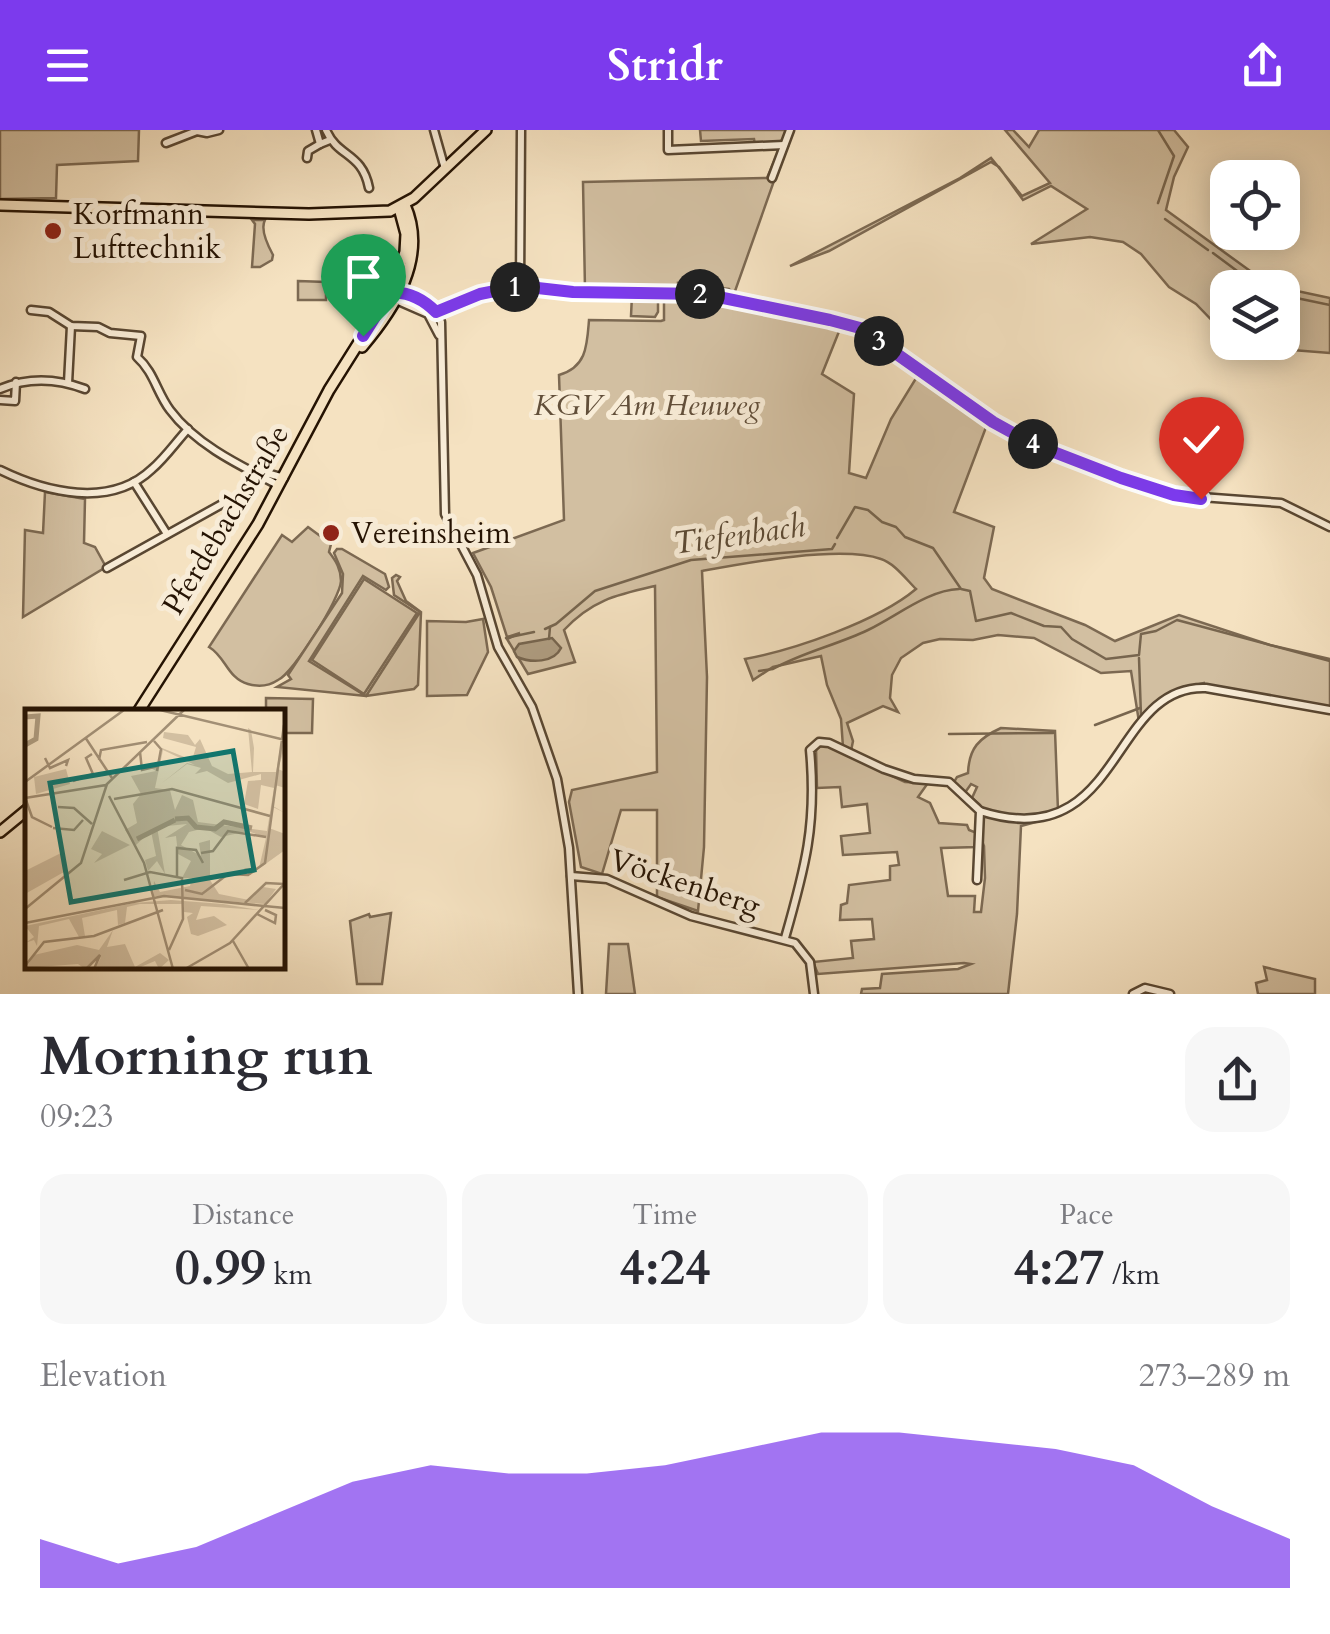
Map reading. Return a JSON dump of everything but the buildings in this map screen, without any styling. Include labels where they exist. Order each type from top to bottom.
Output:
[{"type":"main road","points":[[0,205],[373,213],[402,206],[486,130]]},
{"type":"main road","name":"Pferdebachstraße","points":[[140,709],[282,482],[330,390],[395,295],[413,248],[412,230],[402,206]]},
{"type":"main road","points":[[0,832],[25,811]]},
{"type":"street","points":[[166,143],[197,130],[219,130]]},
{"type":"street","points":[[316,130],[320,144]]},
{"type":"street","points":[[326,130],[330,140],[365,169],[369,188]]},
{"type":"street","points":[[434,130],[444,169]]},
{"type":"street","points":[[520,286],[522,130]]},
{"type":"street","points":[[668,130],[668,150],[784,145]]},
{"type":"street","points":[[772,178],[790,130]]},
{"type":"street","points":[[308,158],[308,151],[330,140]]},
{"type":"street","points":[[435,316],[480,294],[520,286],[573,292],[661,291],[728,297],[852,325],[993,422],[1055,454],[1174,495],[1281,503],[1330,527]]},
{"type":"street","points":[[395,295],[424,301],[441,322],[446,514],[481,586],[498,647],[524,690],[543,734],[560,792],[571,876],[578,994]]},
{"type":"street","points":[[31,310],[49,312],[70,326],[141,336],[137,357],[188,429],[219,452],[282,482]]},
{"type":"street","points":[[68,382],[70,326]]},
{"type":"street","points":[[16,382],[15,401],[0,400],[1,389],[16,382],[68,382],[85,388]]},
{"type":"street","points":[[0,470],[42,488],[111,492],[154,468],[188,429]]},
{"type":"street","points":[[134,482],[166,534]]},
{"type":"street","points":[[106,568],[231,500]]},
{"type":"street","name":"Vöckenberg","points":[[785,938],[811,837],[812,746],[829,743],[884,770],[914,779],[949,782],[980,811],[1023,820],[1064,810],[1085,796],[1142,722],[1187,690],[1206,688],[1330,710]]},
{"type":"street","points":[[977,880],[980,811]]},
{"type":"street","name":"Vöckenberg","points":[[571,876],[607,879],[691,916],[785,938],[804,951],[814,976],[814,994]]},
{"type":"street","points":[[1133,994],[1145,988],[1170,994]]},
{"type":"green space","points":[[0,130],[139,130],[138,161],[57,165],[56,198],[0,199]]},
{"type":"green space","points":[[700,130],[787,130],[782,143],[755,145],[754,139],[701,141]]},
{"type":"green space","points":[[792,130],[734,294],[729,289],[678,283],[678,289],[585,289],[583,182],[767,178],[775,159],[780,161]]},
{"type":"green space","points":[[1005,130],[1013,130],[1029,147],[1039,130],[1174,130],[1188,147],[1174,177],[1166,210],[1210,242],[1210,250],[1221,250],[1249,270],[1210,270],[1210,318],[1169,287],[1141,254],[1123,242],[1090,237],[1031,244],[1087,209],[1051,186],[1023,200],[1004,174],[1022,196],[1050,183]]},
{"type":"green space","points":[[991,158],[998,166],[991,162],[829,251],[790,266]]},
{"type":"green space","points":[[252,220],[265,220],[264,232],[273,255],[260,267],[252,267]]},
{"type":"green space","points":[[298,281],[326,282],[326,300],[298,300]]},
{"type":"green space","points":[[1300,292],[1330,298],[1330,353],[1300,351]]},
{"type":"green space","name":"KGV Am Heuweg","points":[[664,294],[733,301],[840,329],[822,374],[854,394],[849,473],[866,478],[891,419],[918,375],[988,422],[954,512],[994,527],[984,578],[992,589],[1085,625],[1115,641],[1179,615],[1270,645],[1330,659],[1330,713],[1207,690],[1204,683],[1168,697],[1139,722],[1131,671],[1101,673],[1034,638],[998,635],[973,640],[940,639],[923,643],[901,658],[892,675],[890,698],[898,712],[883,706],[847,723],[853,741],[851,751],[843,747],[841,719],[827,685],[821,656],[773,667],[753,680],[745,659],[835,633],[880,612],[916,589],[891,564],[864,555],[793,557],[702,571],[707,677],[704,847],[698,911],[657,897],[657,810],[621,810],[602,874],[581,867],[569,802],[572,790],[657,772],[655,586],[595,605],[564,630],[575,662],[528,674],[507,639],[520,633],[507,637],[491,587],[473,553],[564,520],[559,375],[580,361],[589,320],[664,320]]},
{"type":"green space","points":[[632,295],[658,295],[655,317],[631,316]]},
{"type":"green space","points":[[45,492],[85,499],[84,543],[95,547],[106,567],[23,617],[25,530],[43,533]]},
{"type":"green space","points":[[308,527],[331,544],[329,552],[340,573],[339,590],[315,634],[285,674],[267,685],[248,684],[235,677],[209,647],[282,535],[292,542]]},
{"type":"green space","points":[[337,549],[385,574],[389,587],[386,590],[363,576],[309,661],[366,696],[277,687],[291,679],[288,675],[342,593],[343,574],[334,553]]},
{"type":"green space","points":[[396,575],[400,577],[397,581],[406,601],[421,612],[418,685],[414,689],[366,696],[420,612],[394,595],[392,578]]},
{"type":"green space","points":[[364,579],[417,613],[364,694],[312,660]]},
{"type":"green space","points":[[483,619],[488,652],[467,695],[427,696],[427,621]]},
{"type":"green space","points":[[266,698],[313,699],[312,733],[285,733],[285,709],[266,709]]},
{"type":"green space","points":[[1001,728],[1055,731],[1058,811],[1047,814],[1047,819],[1021,826],[1008,994],[861,994],[862,989],[880,988],[882,974],[958,969],[971,964],[964,963],[818,974],[813,962],[853,958],[851,941],[874,939],[872,919],[840,920],[849,885],[890,880],[890,866],[899,865],[897,852],[843,855],[841,836],[870,833],[867,804],[842,807],[840,787],[817,788],[816,748],[825,745],[905,782],[928,783],[918,797],[930,803],[939,823],[967,825],[977,833],[977,847],[941,848],[948,896],[975,896],[974,912],[981,912],[985,878],[983,814],[972,798],[977,787],[971,784],[964,794],[953,784],[957,777],[968,773],[977,745]]},
{"type":"green space","points":[[391,913],[382,984],[357,984],[350,921],[369,914],[370,917]]},
{"type":"green space","points":[[609,944],[628,944],[635,994],[606,994]]},
{"type":"green space","points":[[1264,967],[1315,979],[1315,994],[1258,994],[1256,983],[1267,980]]},
{"type":"shaded area","points":[[552,638],[561,648],[548,659],[523,659],[514,651],[519,644]]},
{"type":"waterway","points":[[1158,130],[1174,156],[1158,203]]},
{"type":"waterway","points":[[1165,219],[1208,250]]},
{"type":"waterway","points":[[1213,253],[1236,270]]},
{"type":"waterway","points":[[1300,299],[1330,305]]},
{"type":"waterway","name":"Tiefenbach","points":[[837,538],[855,507],[868,510],[905,537],[933,548],[961,589],[970,591],[976,621],[1011,613],[1044,626],[1061,627],[1072,639],[1106,659],[1139,655],[1141,634],[1177,620],[1330,661]]},
{"type":"waterway","name":"Tiefenbach","points":[[545,629],[595,591],[691,560],[832,549],[835,544]]},
{"type":"waterway","points":[[759,671],[856,635],[936,594],[959,589]]},
{"type":"waterway","points":[[549,639],[550,627]]},
{"type":"waterway","name":"Tiefenbach","points":[[506,638],[534,632]]},
{"type":"waterway","points":[[1139,658],[1141,716]]},
{"type":"waterway","points":[[1095,725],[1140,708]]},
{"type":"waterway","points":[[949,734],[1053,733]]},
{"type":"place","name":"Korfmann Lufttechnik","points":[[53,231]]},
{"type":"place","name":"Vereinsheim","points":[[331,533]]},
{"type":"route","points":[[363,336],[390,293],[400,292],[424,301],[436,312],[480,294],[520,286],[573,292],[661,291],[728,297],[852,325],[993,422],[1033,444],[1121,478],[1201,499]]}]
